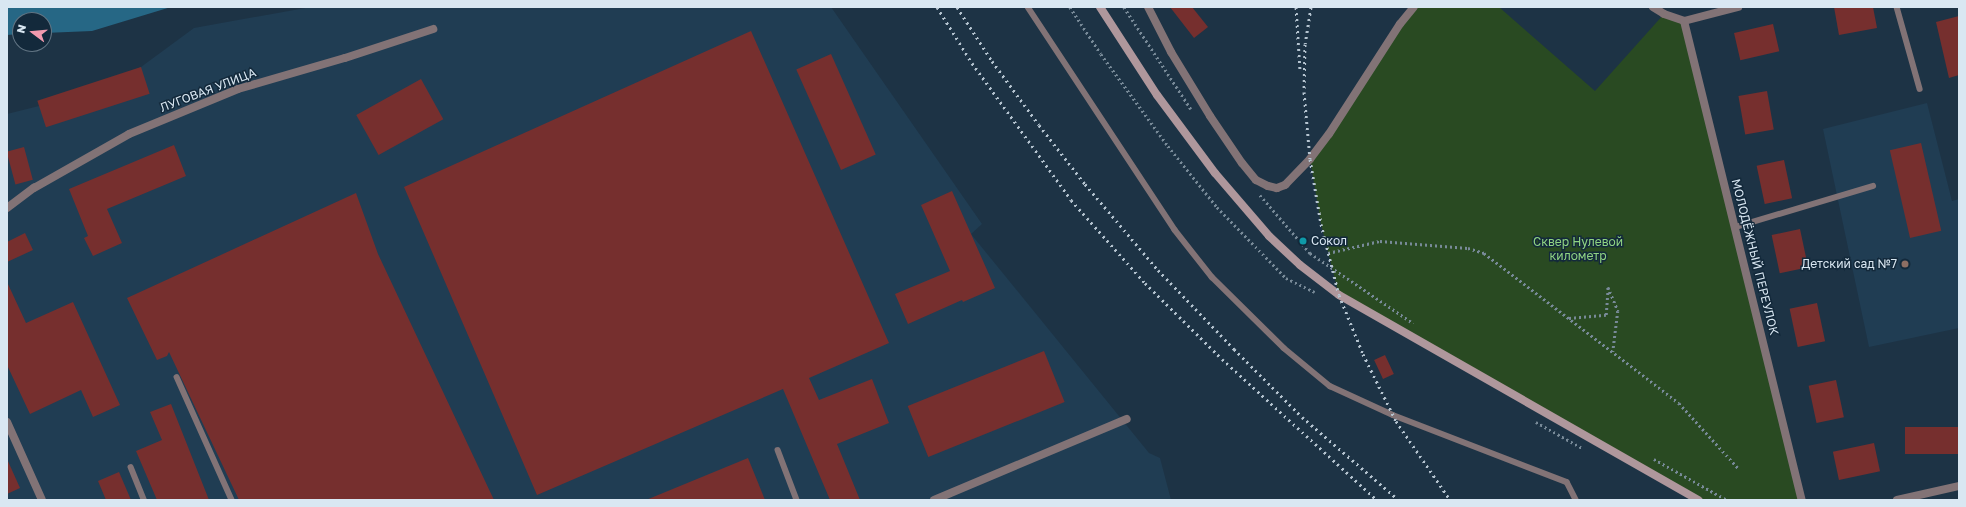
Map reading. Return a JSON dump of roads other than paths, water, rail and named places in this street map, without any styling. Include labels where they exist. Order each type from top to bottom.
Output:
[{"type":"main road","points":[[1100,7],[1157,95],[1215,173],[1269,236],[1300,265],[1340,295],[1699,500]]},
{"type":"street","points":[[1148,7],[1171,52],[1210,116],[1242,163],[1256,180],[1268,186],[1277,188],[1285,185],[1310,159],[1329,134],[1400,24],[1414,7]]},
{"type":"street","points":[[1653,7],[1664,14],[1684,21],[1738,7]]},
{"type":"street","name":"МОЛОДЁЖНЫЙ ПЕРЕУЛОК","points":[[1684,21],[1736,227],[1802,500]]},
{"type":"street","name":"ЛУГОВАЯ УЛИЦА","points":[[7,208],[34,188],[129,134],[238,89],[345,58],[433,29]]},
{"type":"street","points":[[935,500],[1127,419]]},
{"type":"street","points":[[7,422],[42,500]]},
{"type":"street","points":[[1897,500],[1959,486]]},
{"type":"lane","points":[[1028,7],[1176,230],[1212,277],[1284,348],[1330,386],[1393,415],[1567,482],[1576,500]]},
{"type":"lane","points":[[1897,7],[1920,89]]},
{"type":"lane","points":[[1736,227],[1873,186]]},
{"type":"lane","points":[[177,377],[232,500]]},
{"type":"lane","points":[[778,450],[797,500]]},
{"type":"lane","points":[[131,467],[144,500]]},
{"type":"railway","points":[[937,7],[972,63],[1071,200],[1145,283],[1222,359],[1377,500]]},
{"type":"railway","points":[[957,7],[992,61],[1039,125],[1085,184],[1158,270],[1302,417],[1399,500]]},
{"type":"railway","points":[[1296,7],[1300,70]]},
{"type":"railway","points":[[1311,7],[1305,44],[1304,92],[1310,159],[1321,224],[1339,295],[1363,354],[1396,421],[1450,500]]},
{"type":"place","name":"Сокол","points":[[1303,241]]},
{"type":"place","name":"Детский сад №7","points":[[1905,264]]},
{"type":"park label","name":"Сквер Нулевой километр","points":[[1578,249]]}]
